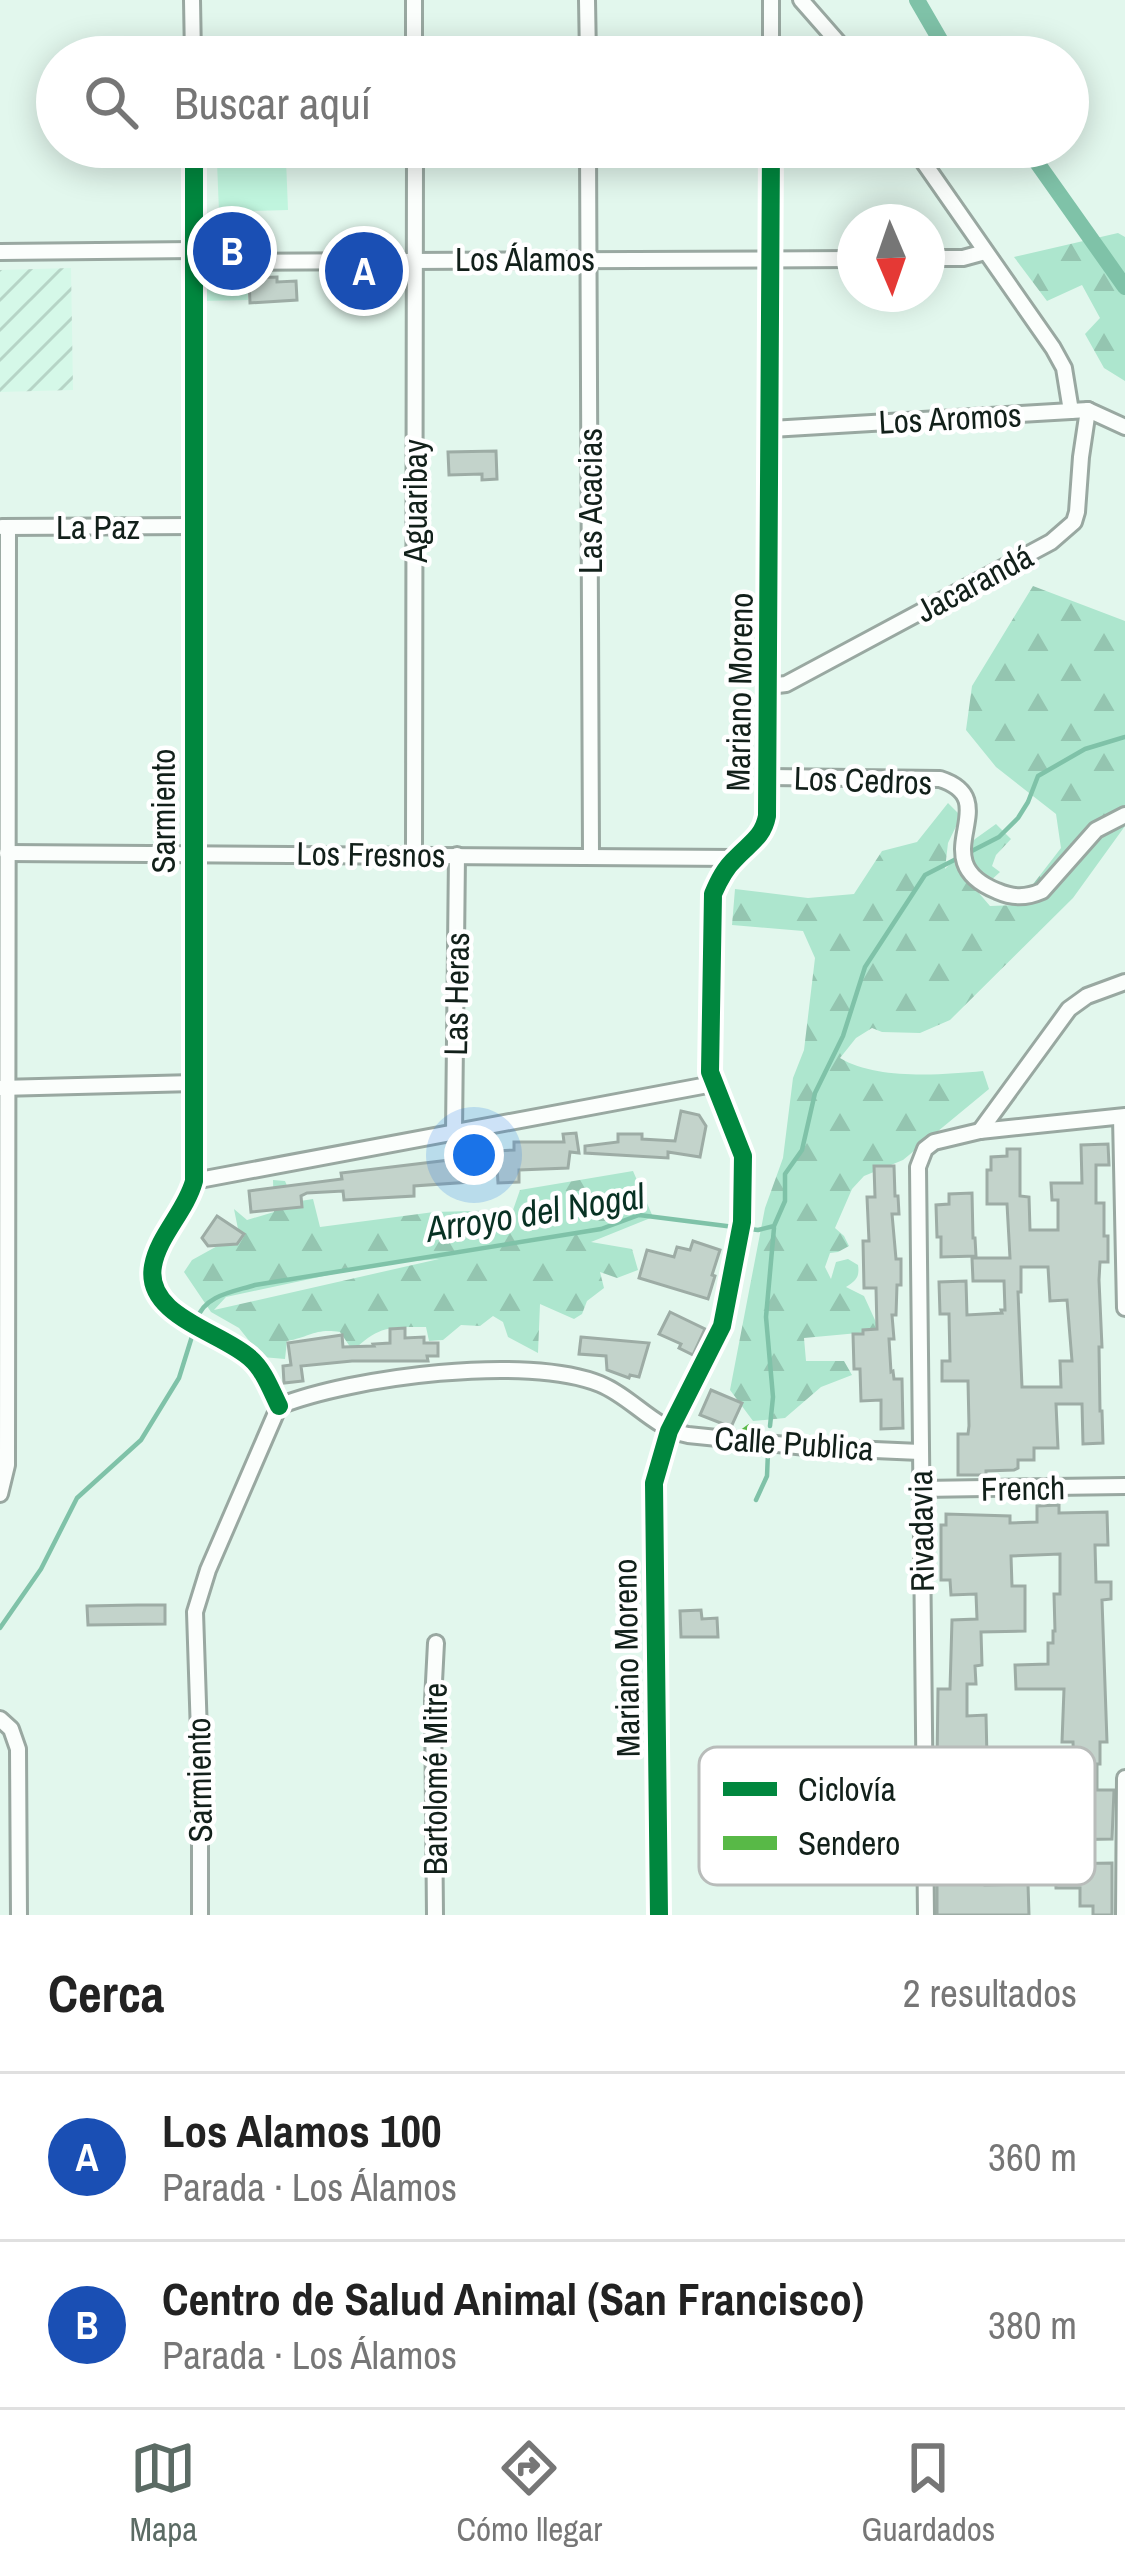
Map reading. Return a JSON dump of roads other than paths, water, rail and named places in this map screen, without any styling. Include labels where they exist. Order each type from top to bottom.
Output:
[{"type":"street","points":[[192,0],[193,36]]},
{"type":"street","points":[[414,0],[414,36]]},
{"type":"street","points":[[587,0],[588,36]]},
{"type":"street","points":[[771,0],[771,36]]},
{"type":"street","points":[[801,0],[833,36]]},
{"type":"street","name":"Sarmiento","points":[[194,168],[194,1181],[157,1253],[152,1276],[160,1298],[188,1322],[254,1361],[279,1406],[208,1570],[195,1612],[200,1915]]},
{"type":"street","name":"Aguaribay","points":[[414,854],[415,168]]},
{"type":"street","name":"Las Acacias","points":[[588,168],[591,855]]},
{"type":"street","name":"Mariano Moreno","points":[[658,1915],[654,1483],[669,1431],[722,1326],[741,1230],[743,1156],[710,1072],[713,894],[724,871],[764,829],[769,777],[771,168]]},
{"type":"street","points":[[927,168],[1064,368],[1071,411]]},
{"type":"street","name":"Los Álamos","points":[[0,252],[837,260]]},
{"type":"street","points":[[945,258],[985,252]]},
{"type":"street","name":"Los Aromos","points":[[771,429],[1088,410],[1125,427]]},
{"type":"street","name":"Jacarandá","points":[[769,686],[785,684],[1066,530],[1077,512],[1088,410]]},
{"type":"street","name":"La Paz","points":[[4,527],[195,526]]},
{"type":"street","points":[[0,1494],[7,1465],[4,527]]},
{"type":"street","name":"Los Cedros","points":[[769,777],[940,779],[950,783],[967,802],[963,856],[970,876],[1011,897],[1042,890],[1096,830],[1125,815]]},
{"type":"street","name":"Los Fresnos","points":[[7,853],[736,857]]},
{"type":"street","name":"Las Heras","points":[[454,1133],[457,855]]},
{"type":"street","points":[[980,1131],[1076,1003],[1125,982]]},
{"type":"street","points":[[3,1088],[194,1083]]},
{"type":"street","points":[[194,1181],[713,1084]]},
{"type":"street","points":[[980,1131],[1123,1116],[1125,1308]]},
{"type":"street","name":"Rivadavia","points":[[924,1747],[918,1167],[925,1149],[934,1142],[980,1131]]},
{"type":"street","points":[[279,1406],[319,1393],[419,1375],[525,1370],[601,1385],[669,1431]]},
{"type":"street","name":"Calle Publica","points":[[669,1431],[806,1447],[920,1452]]},
{"type":"street","name":"French","points":[[921,1489],[1125,1486]]},
{"type":"street","name":"Bartolomé Mitre","points":[[435,1915],[436,1643]]},
{"type":"street","points":[[0,1719],[11,1730],[18,1749],[19,1915]]},
{"type":"street","points":[[1124,1915],[1125,1778]]},
{"type":"street","name":"Rivadavia","points":[[926,1885],[926,1915]]},
{"type":"waterway","points":[[917,0],[938,36]]},
{"type":"waterway","points":[[1041,168],[1125,287]]},
{"type":"waterway","name":"Arroyo del Nogal","points":[[197,1319],[213,1300],[255,1285],[601,1229],[639,1215],[758,1230],[774,1226],[785,1201],[785,1174],[802,1150],[815,1093],[843,1036],[865,967],[925,875],[999,837],[1018,818],[1038,776],[1085,749],[1125,737]]},
{"type":"waterway","points":[[770,1426],[773,1397],[766,1317],[774,1228]]},
{"type":"waterway","name":"Arroyo del Nogal","points":[[0,1628],[41,1569],[77,1498],[141,1440],[179,1378],[194,1330]]},
{"type":"waterway","points":[[756,1500],[767,1476],[768,1452]]},
{"type":"place","name":"Centro de Salud Animal (San Francisco)","points":[[232,251]]},
{"type":"place","name":"Los Alamos 100","points":[[364,271]]}]
